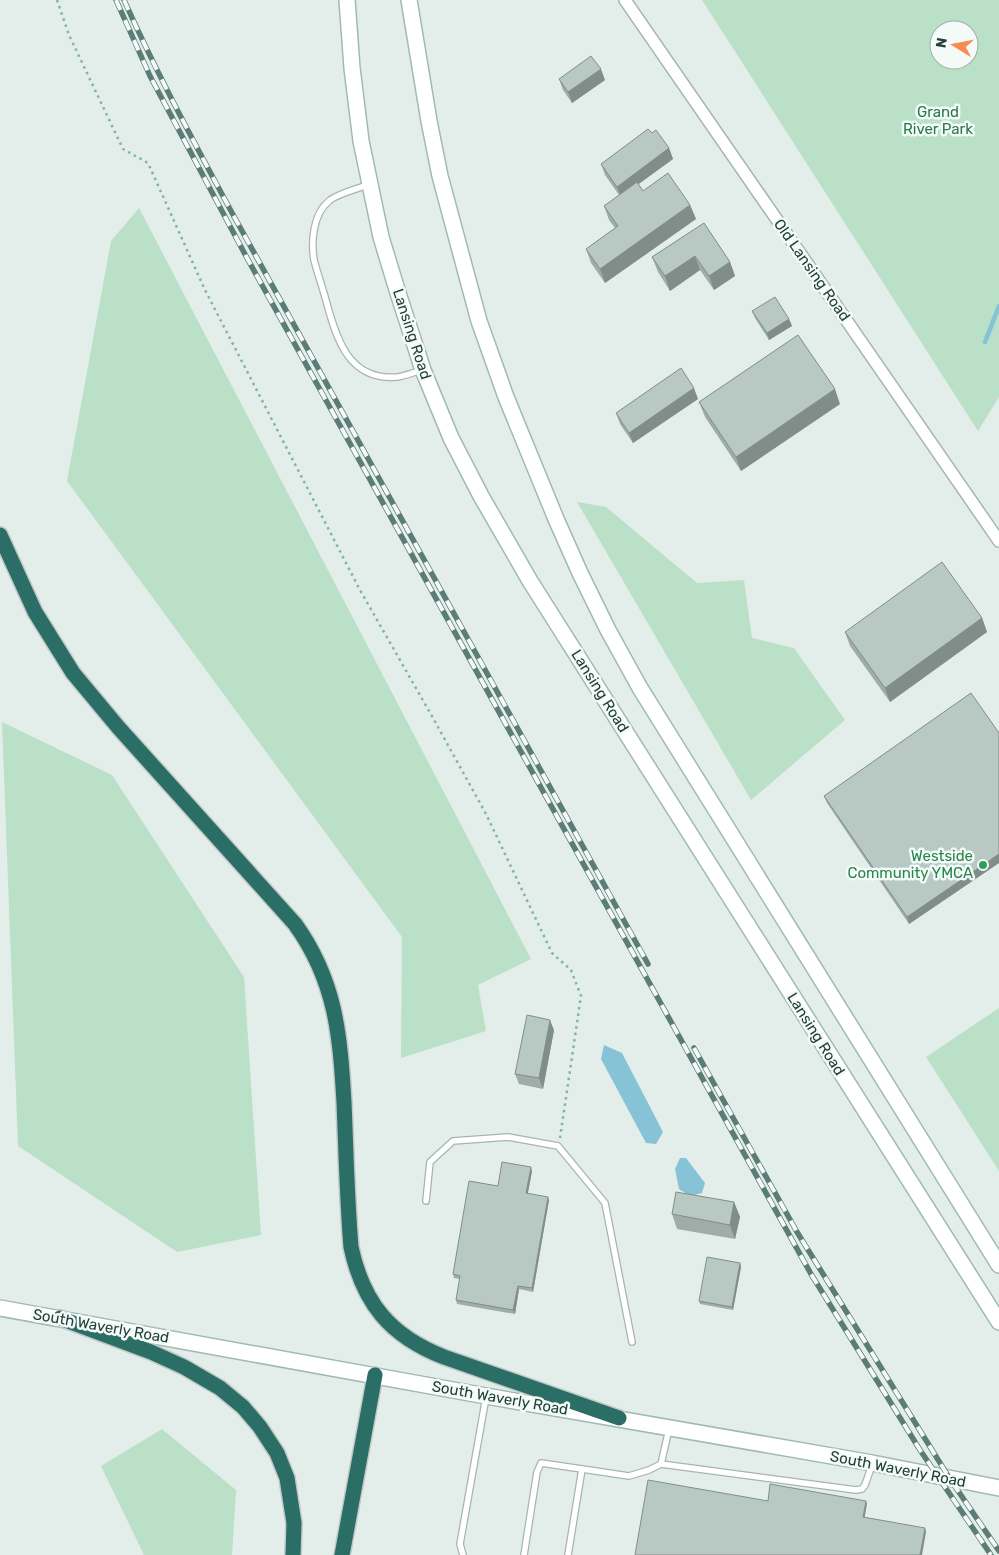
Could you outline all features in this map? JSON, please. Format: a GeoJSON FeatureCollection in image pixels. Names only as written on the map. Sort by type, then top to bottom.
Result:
{"type":"FeatureCollection","features":[{"type":"Feature","properties":{"kind":"highway"},"geometry":{"type":"LineString","coordinates":[[0,535],[35,612],[73,673],[118,727],[295,924],[311,948],[329,990],[338,1031],[352,1247],[360,1281],[376,1309],[397,1331],[422,1348],[619,1418]]}},
{"type":"Feature","properties":{"kind":"highway"},"geometry":{"type":"LineString","coordinates":[[60,1318],[151,1352],[184,1367],[220,1388],[243,1408],[260,1427],[277,1453],[287,1478],[294,1523],[293,1555]]}},
{"type":"Feature","properties":{"kind":"highway"},"geometry":{"type":"LineString","coordinates":[[342,1555],[375,1375]]}},
{"type":"Feature","properties":{"kind":"main road","name":"Lansing Road"},"geometry":{"type":"LineString","coordinates":[[347,0],[352,68],[361,141],[381,237],[423,370],[451,438],[481,496],[521,566],[999,1322]]}},
{"type":"Feature","properties":{"kind":"main road"},"geometry":{"type":"LineString","coordinates":[[409,0],[440,176],[479,321],[513,415],[580,573],[608,630],[640,688],[999,1265]]}},
{"type":"Feature","properties":{"kind":"main road","name":"South Waverly Road"},"geometry":{"type":"LineString","coordinates":[[0,1308],[486,1396],[872,1463],[999,1488]]}},
{"type":"Feature","properties":{"kind":"street","name":"Old Lansing Road"},"geometry":{"type":"LineString","coordinates":[[625,0],[999,540]]}},
{"type":"Feature","properties":{"kind":"lane"},"geometry":{"type":"LineString","coordinates":[[370,184],[330,199],[322,208],[312,235],[312,247],[317,269],[336,335],[347,355],[358,366],[374,375],[387,377],[399,377],[423,370]]}},
{"type":"Feature","properties":{"kind":"lane"},"geometry":{"type":"LineString","coordinates":[[426,1201],[430,1162],[453,1141],[508,1137],[558,1146],[605,1203],[632,1342]]}},
{"type":"Feature","properties":{"kind":"lane"},"geometry":{"type":"LineString","coordinates":[[463,1555],[460,1544],[486,1396]]}},
{"type":"Feature","properties":{"kind":"lane"},"geometry":{"type":"LineString","coordinates":[[661,1464],[670,1427]]}},
{"type":"Feature","properties":{"kind":"lane"},"geometry":{"type":"LineString","coordinates":[[524,1555],[537,1472],[541,1463],[629,1476],[661,1464],[856,1490],[862,1489],[865,1486],[872,1463]]}},
{"type":"Feature","properties":{"kind":"lane"},"geometry":{"type":"LineString","coordinates":[[568,1555],[582,1469]]}},
{"type":"Feature","properties":{"kind":"path"},"geometry":{"type":"LineString","coordinates":[[57,0],[69,35],[123,149],[148,163],[205,290],[360,590],[486,814],[552,953],[571,970],[581,996],[558,1146]]}},
{"type":"Feature","properties":{"kind":"green space","name":"Grand River Park"},"geometry":{"type":"Polygon","coordinates":[[[702,0],[999,0],[999,397],[978,431],[702,0]]]}},
{"type":"Feature","properties":{"kind":"green space"},"geometry":{"type":"Polygon","coordinates":[[[139,208],[531,959],[478,985],[486,1031],[401,1058],[402,937],[67,481],[111,241],[139,208]]]}},
{"type":"Feature","properties":{"kind":"green space"},"geometry":{"type":"Polygon","coordinates":[[[577,502],[606,507],[697,583],[744,580],[752,638],[794,648],[845,720],[751,800],[577,502]]]}},
{"type":"Feature","properties":{"kind":"green space"},"geometry":{"type":"Polygon","coordinates":[[[2,722],[112,775],[244,977],[261,1235],[177,1252],[18,1146],[2,722]]]}},
{"type":"Feature","properties":{"kind":"green space"},"geometry":{"type":"Polygon","coordinates":[[[999,1008],[999,1171],[926,1057],[999,1008]]]}},
{"type":"Feature","properties":{"kind":"green space"},"geometry":{"type":"Polygon","coordinates":[[[162,1429],[236,1490],[232,1555],[144,1555],[101,1466],[162,1429]]]}},
{"type":"Feature","properties":{"kind":"water"},"geometry":{"type":"Polygon","coordinates":[[[604,1045],[622,1053],[663,1132],[656,1144],[646,1143],[601,1059],[604,1045]]]}},
{"type":"Feature","properties":{"kind":"water"},"geometry":{"type":"Polygon","coordinates":[[[680,1158],[686,1158],[705,1183],[702,1193],[690,1196],[679,1189],[675,1169],[680,1158]]]}},
{"type":"Feature","properties":{"kind":"building"},"geometry":{"type":"Polygon","coordinates":[[[591,56],[601,69],[568,92],[559,79],[591,56]]]}},
{"type":"Feature","properties":{"kind":"building"},"geometry":{"type":"Polygon","coordinates":[[[648,129],[652,133],[656,130],[669,148],[617,187],[601,164],[648,129]]]}},
{"type":"Feature","properties":{"kind":"building"},"geometry":{"type":"Polygon","coordinates":[[[668,173],[690,205],[600,269],[586,249],[618,226],[604,206],[637,182],[643,191],[668,173]]]}},
{"type":"Feature","properties":{"kind":"building"},"geometry":{"type":"Polygon","coordinates":[[[704,223],[730,262],[709,276],[695,256],[665,276],[652,257],[704,223]]]}},
{"type":"Feature","properties":{"kind":"building"},"geometry":{"type":"Polygon","coordinates":[[[775,297],[789,319],[767,333],[752,311],[775,297]]]}},
{"type":"Feature","properties":{"kind":"building"},"geometry":{"type":"Polygon","coordinates":[[[798,335],[835,389],[736,457],[699,402],[798,335]]]}},
{"type":"Feature","properties":{"kind":"building"},"geometry":{"type":"Polygon","coordinates":[[[681,368],[694,388],[629,433],[616,413],[681,368]]]}},
{"type":"Feature","properties":{"kind":"building"},"geometry":{"type":"Polygon","coordinates":[[[942,562],[982,618],[885,688],[845,632],[942,562]]]}},
{"type":"Feature","properties":{"kind":"building"},"geometry":{"type":"Polygon","coordinates":[[[971,693],[999,733],[999,854],[907,917],[824,796],[971,693]]]}},
{"type":"Feature","properties":{"kind":"building"},"geometry":{"type":"Polygon","coordinates":[[[527,1015],[550,1020],[539,1078],[515,1074],[527,1015]]]}},
{"type":"Feature","properties":{"kind":"building"},"geometry":{"type":"Polygon","coordinates":[[[502,1162],[531,1167],[526,1193],[548,1197],[532,1288],[518,1286],[513,1310],[456,1300],[460,1276],[453,1274],[469,1181],[498,1186],[502,1162]]]}},
{"type":"Feature","properties":{"kind":"building"},"geometry":{"type":"Polygon","coordinates":[[[676,1192],[734,1202],[730,1225],[672,1214],[676,1192]]]}},
{"type":"Feature","properties":{"kind":"building"},"geometry":{"type":"Polygon","coordinates":[[[707,1257],[740,1263],[732,1307],[699,1301],[707,1257]]]}},
{"type":"Feature","properties":{"kind":"building"},"geometry":{"type":"Polygon","coordinates":[[[648,1480],[768,1501],[770,1484],[866,1501],[863,1517],[925,1528],[920,1555],[635,1555],[648,1480]]]}},
{"type":"Feature","properties":{"kind":"waterway"},"geometry":{"type":"LineString","coordinates":[[985,342],[999,306]]}},
{"type":"Feature","properties":{"kind":"railway"},"geometry":{"type":"LineString","coordinates":[[116,0],[150,76],[247,258],[811,1274],[920,1450],[991,1555]]}},
{"type":"Feature","properties":{"kind":"railway"},"geometry":{"type":"LineString","coordinates":[[124,0],[162,80],[231,211],[648,964]]}},
{"type":"Feature","properties":{"kind":"railway"},"geometry":{"type":"LineString","coordinates":[[694,1048],[797,1232],[950,1479],[999,1551]]}},
{"type":"Feature","properties":{"kind":"place","name":"Westside Community YMCA"},"geometry":{"type":"Point","coordinates":[983,865]}}]}
